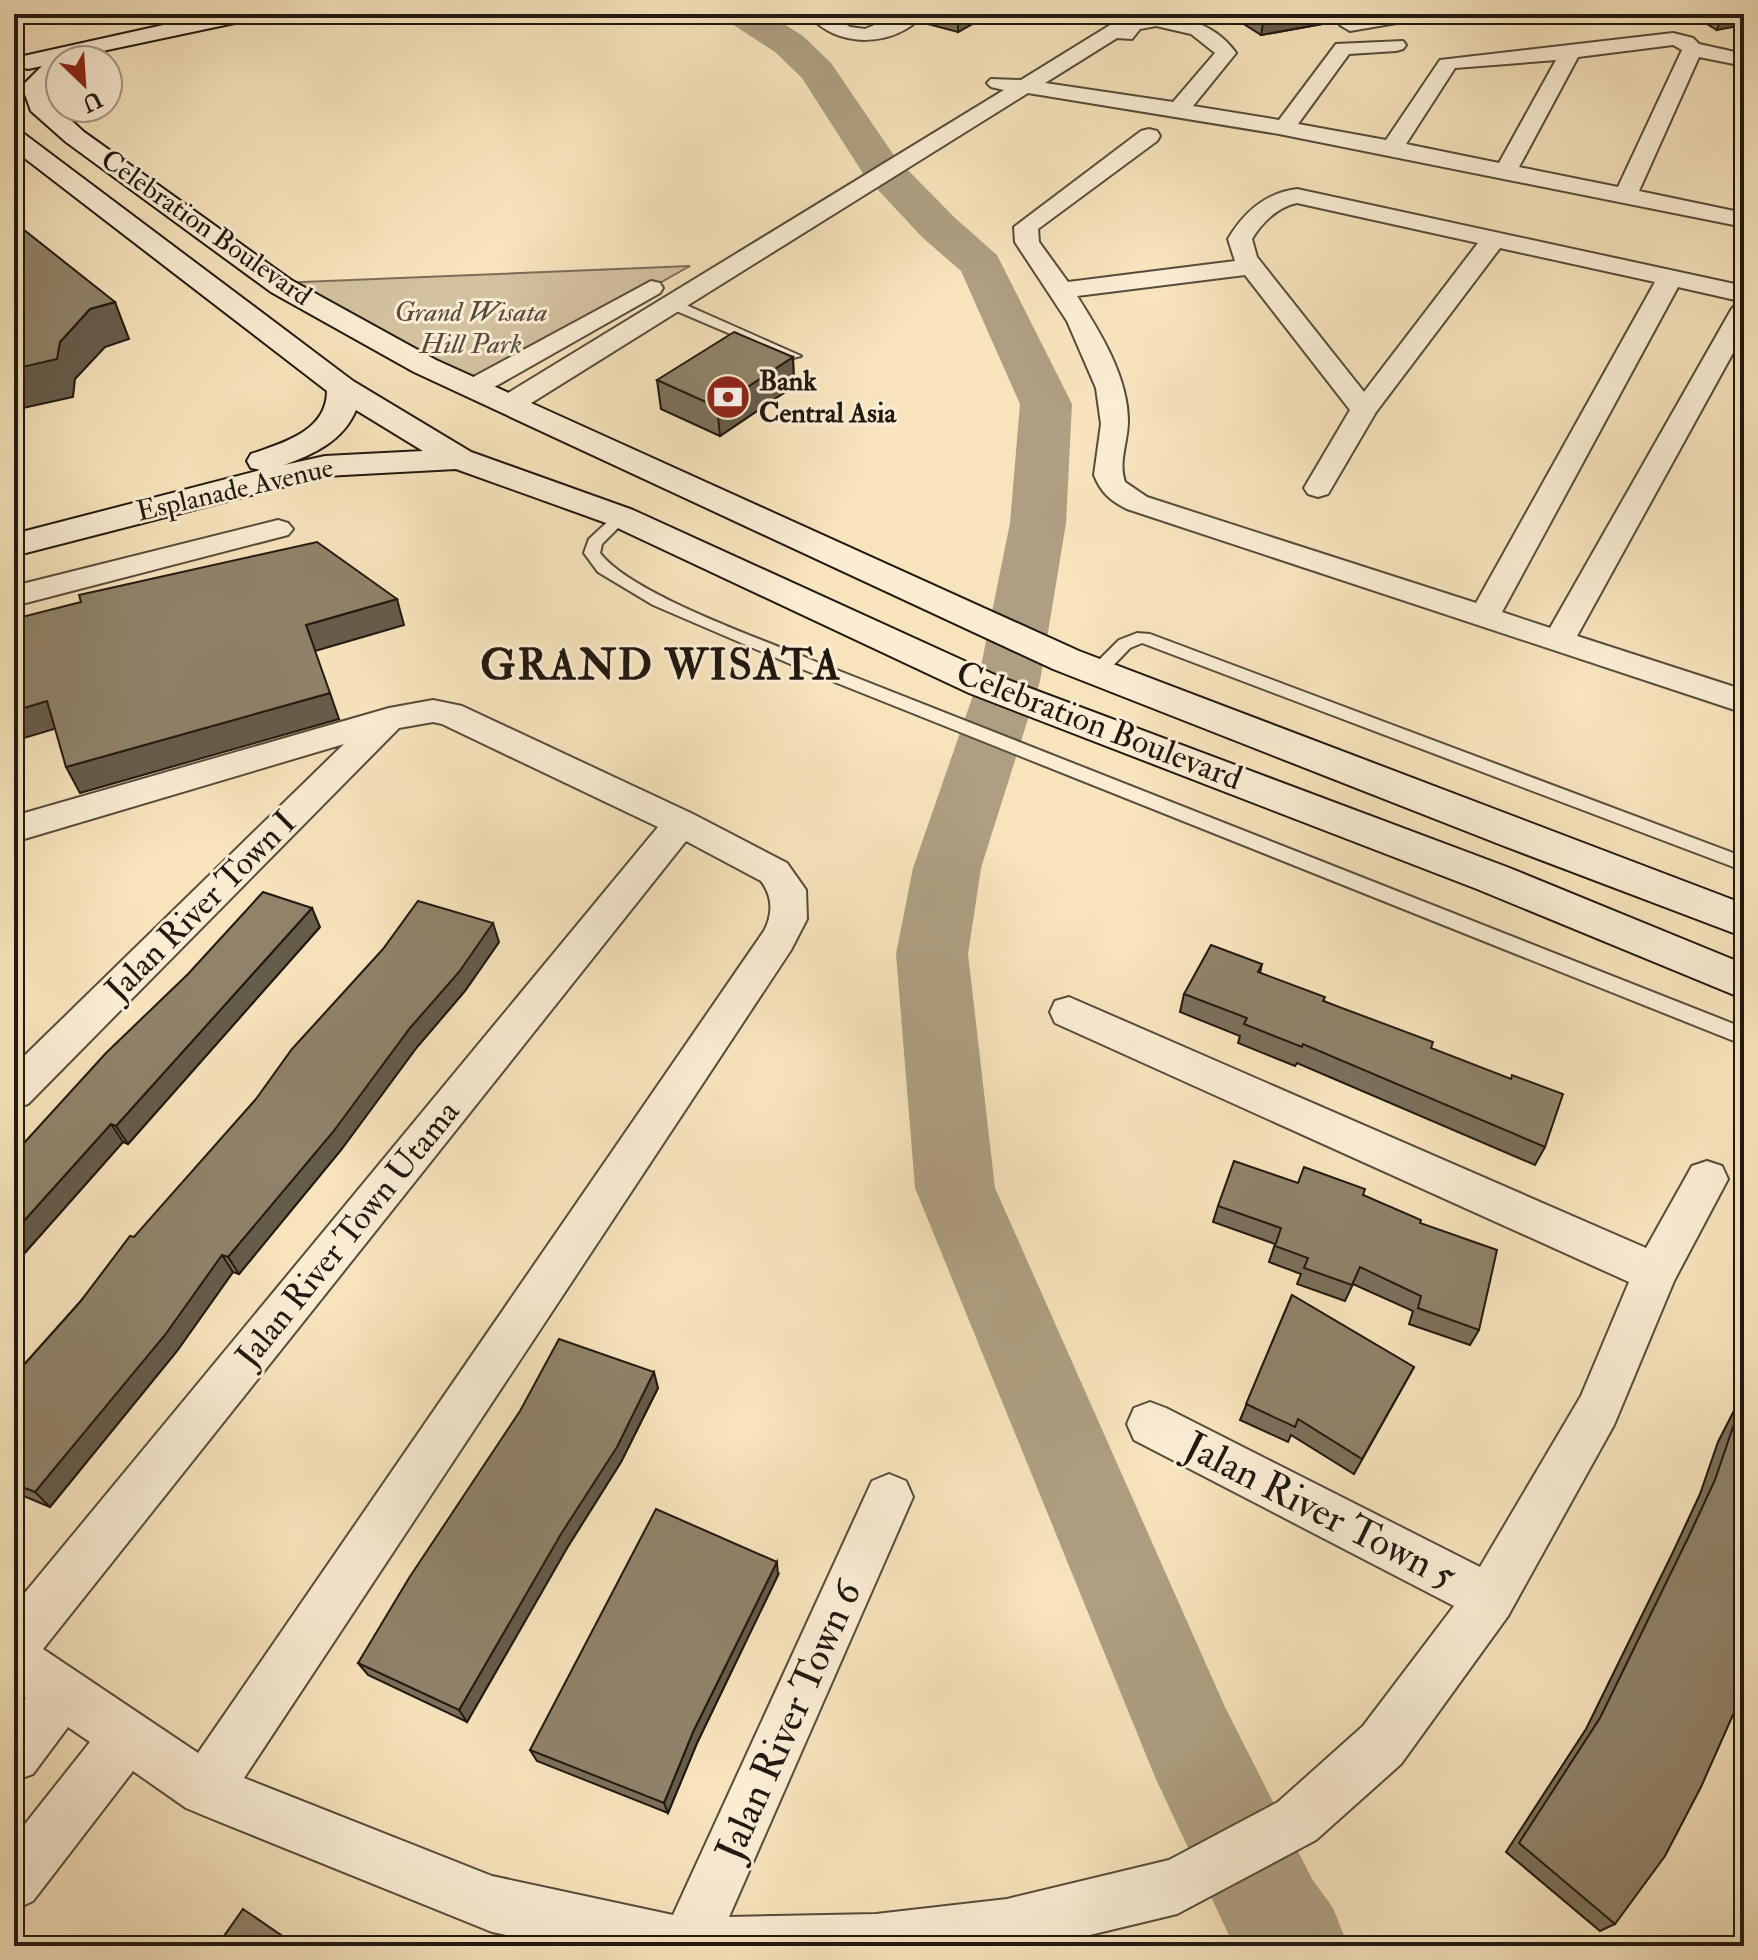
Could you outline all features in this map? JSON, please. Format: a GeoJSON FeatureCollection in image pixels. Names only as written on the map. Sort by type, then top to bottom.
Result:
{"type":"FeatureCollection","features":[{"type":"Feature","properties":{"kind":"street"},"geometry":{"type":"LineString","coordinates":[[14,58],[185,14]]}},
{"type":"Feature","properties":{"kind":"street"},"geometry":{"type":"LineString","coordinates":[[14,65],[244,14]]}},
{"type":"Feature","properties":{"kind":"street"},"geometry":{"type":"LineString","coordinates":[[818,14],[833,28],[852,37],[872,35],[905,19]]}},
{"type":"Feature","properties":{"kind":"street"},"geometry":{"type":"LineString","coordinates":[[862,14],[905,19]]}},
{"type":"Feature","properties":{"kind":"street"},"geometry":{"type":"LineString","coordinates":[[510,404],[672,304],[860,178],[879,155],[1110,14]]}},
{"type":"Feature","properties":{"kind":"street"},"geometry":{"type":"LineString","coordinates":[[473,388],[860,178],[902,164],[1142,14]]}},
{"type":"Feature","properties":{"kind":"street"},"geometry":{"type":"LineString","coordinates":[[1343,26],[1414,14]]}},
{"type":"Feature","properties":{"kind":"street"},"geometry":{"type":"LineString","coordinates":[[1108,58],[1133,25],[1151,19],[1187,24],[1223,46],[1226,53],[1179,109]]}},
{"type":"Feature","properties":{"kind":"street"},"geometry":{"type":"LineString","coordinates":[[124,46],[146,38]]}},
{"type":"Feature","properties":{"kind":"street"},"geometry":{"type":"LineString","coordinates":[[1393,147],[1447,64],[1527,59],[1572,50],[1673,39],[1686,42],[1692,49],[1744,60]]}},
{"type":"Feature","properties":{"kind":"street"},"geometry":{"type":"LineString","coordinates":[[1285,127],[1343,48],[1396,45]]}},
{"type":"Feature","properties":{"kind":"street"},"geometry":{"type":"LineString","coordinates":[[1626,195],[1692,49]]}},
{"type":"Feature","properties":{"kind":"street"},"geometry":{"type":"LineString","coordinates":[[1506,170],[1572,50]]}},
{"type":"Feature","properties":{"kind":"street","name":"Celebration Boulevard"},"geometry":{"type":"LineString","coordinates":[[44,76],[34,86],[44,110]]}},
{"type":"Feature","properties":{"kind":"street"},"geometry":{"type":"LineString","coordinates":[[998,83],[1087,86],[1179,109],[1393,147],[1744,220]]}},
{"type":"Feature","properties":{"kind":"street"},"geometry":{"type":"LineString","coordinates":[[14,95],[55,135],[75,137]]}},
{"type":"Feature","properties":{"kind":"street"},"geometry":{"type":"LineString","coordinates":[[14,122],[68,168],[87,196]]}},
{"type":"Feature","properties":{"kind":"street","name":"Celebration Boulevard"},"geometry":{"type":"LineString","coordinates":[[60,124],[281,286],[425,366],[1082,666],[1744,921]]}},
{"type":"Feature","properties":{"kind":"street"},"geometry":{"type":"LineString","coordinates":[[1149,136],[1026,227],[1027,242],[1063,290],[1104,375],[1114,409],[1114,435],[1106,474],[1114,491],[1137,503],[1744,702]]}},
{"type":"Feature","properties":{"kind":"street","name":"Celebration Boulevard"},"geometry":{"type":"LineString","coordinates":[[14,138],[342,388],[459,459],[621,517],[982,684],[1492,878],[1744,982]]}},
{"type":"Feature","properties":{"kind":"street"},"geometry":{"type":"LineString","coordinates":[[1364,410],[1249,267],[1240,239],[1248,225],[1282,198],[1290,196],[1744,294]]}},
{"type":"Feature","properties":{"kind":"street"},"geometry":{"type":"LineString","coordinates":[[1318,488],[1364,410],[1493,240]]}},
{"type":"Feature","properties":{"kind":"street"},"geometry":{"type":"LineString","coordinates":[[1063,290],[1249,267]]}},
{"type":"Feature","properties":{"kind":"street"},"geometry":{"type":"LineString","coordinates":[[1483,618],[1670,278]]}},
{"type":"Feature","properties":{"kind":"street"},"geometry":{"type":"LineString","coordinates":[[1558,642],[1744,310]]}},
{"type":"Feature","properties":{"kind":"street","name":"Esplanade Avenue"},"geometry":{"type":"LineString","coordinates":[[14,526],[287,453],[308,443],[329,427],[341,409],[342,388]]}},
{"type":"Feature","properties":{"kind":"street","name":"Esplanade Avenue"},"geometry":{"type":"LineString","coordinates":[[14,545],[325,466],[459,459]]}},
{"type":"Feature","properties":{"kind":"street"},"geometry":{"type":"LineString","coordinates":[[14,596],[278,529]]}},
{"type":"Feature","properties":{"kind":"street"},"geometry":{"type":"LineString","coordinates":[[14,829],[389,719],[433,711],[450,714],[681,823],[774,872],[788,890],[789,919],[205,1789]]}},
{"type":"Feature","properties":{"kind":"street","name":"Jalan River Town I"},"geometry":{"type":"LineString","coordinates":[[14,1092],[389,719]]}},
{"type":"Feature","properties":{"kind":"street","name":"Jalan River Town Utama"},"geometry":{"type":"LineString","coordinates":[[14,1645],[681,823]]}},
{"type":"Feature","properties":{"kind":"street"},"geometry":{"type":"LineString","coordinates":[[1069,1012],[1655,1273]]}},
{"type":"Feature","properties":{"kind":"street"},"geometry":{"type":"LineString","coordinates":[[14,1660],[61,1695],[128,1735],[205,1789],[492,1904],[688,1946],[876,1942],[992,1928],[1177,1886],[1297,1821],[1382,1745],[1490,1598],[1598,1410],[1655,1273],[1707,1179]]}},
{"type":"Feature","properties":{"kind":"street","name":"Jalan River Town 5"},"geometry":{"type":"LineString","coordinates":[[1150,1424],[1490,1598]]}},
{"type":"Feature","properties":{"kind":"street","name":"Jalan River Town 6"},"geometry":{"type":"LineString","coordinates":[[688,1946],[889,1497]]}},
{"type":"Feature","properties":{"kind":"street"},"geometry":{"type":"LineString","coordinates":[[14,1755],[61,1695]]}},
{"type":"Feature","properties":{"kind":"street"},"geometry":{"type":"LineString","coordinates":[[14,1882],[128,1735]]}},
{"type":"Feature","properties":{"kind":"lane"},"geometry":{"type":"LineString","coordinates":[[672,304],[794,356]]}},
{"type":"Feature","properties":{"kind":"lane"},"geometry":{"type":"LineString","coordinates":[[621,517],[595,542],[592,553],[604,569],[659,601],[969,731],[1744,1037]]}},
{"type":"Feature","properties":{"kind":"lane"},"geometry":{"type":"LineString","coordinates":[[1082,666],[1136,637],[1144,638],[1744,864]]}},
{"type":"Feature","properties":{"kind":"green space","name":"Grand Wisata Hill Park"},"geometry":{"type":"Polygon","coordinates":[[[690,266],[473,388],[276,283],[690,266]]]}},
{"type":"Feature","properties":{"kind":"building"},"geometry":{"type":"Polygon","coordinates":[[[1258,14],[1286,14],[1264,18],[1258,14]]]}},
{"type":"Feature","properties":{"kind":"building"},"geometry":{"type":"Polygon","coordinates":[[[1713,14],[1744,14],[1744,15],[1721,19],[1713,14]]]}},
{"type":"Feature","properties":{"kind":"building"},"geometry":{"type":"Polygon","coordinates":[[[14,222],[115,302],[90,309],[60,342],[57,359],[14,369],[14,222]]]}},
{"type":"Feature","properties":{"kind":"building"},"geometry":{"type":"Polygon","coordinates":[[[734,332],[793,357],[717,407],[657,380],[734,332]]]}},
{"type":"Feature","properties":{"kind":"building"},"geometry":{"type":"Polygon","coordinates":[[[317,542],[397,599],[306,625],[330,693],[66,767],[47,701],[14,711],[14,619],[81,602],[79,595],[317,542]]]}},
{"type":"Feature","properties":{"kind":"building"},"geometry":{"type":"Polygon","coordinates":[[[263,892],[312,908],[116,1126],[111,1124],[14,1232],[14,1154],[106,1053],[188,974],[263,892]]]}},
{"type":"Feature","properties":{"kind":"building"},"geometry":{"type":"Polygon","coordinates":[[[418,901],[493,923],[459,972],[410,1028],[333,1132],[228,1257],[222,1255],[165,1335],[35,1492],[14,1484],[14,1376],[80,1302],[130,1236],[134,1237],[256,1099],[292,1049],[383,949],[418,901]]]}},
{"type":"Feature","properties":{"kind":"building"},"geometry":{"type":"Polygon","coordinates":[[[1211,945],[1262,964],[1258,972],[1325,997],[1323,1001],[1433,1042],[1431,1048],[1511,1079],[1512,1075],[1563,1094],[1545,1147],[1303,1044],[1302,1047],[1244,1024],[1247,1018],[1184,994],[1211,945]]]}},
{"type":"Feature","properties":{"kind":"building"},"geometry":{"type":"Polygon","coordinates":[[[1234,1161],[1298,1183],[1304,1167],[1365,1189],[1363,1195],[1421,1220],[1420,1223],[1497,1250],[1479,1330],[1418,1308],[1421,1296],[1360,1267],[1352,1285],[1304,1268],[1308,1258],[1275,1246],[1281,1228],[1218,1206],[1234,1161]]]}},
{"type":"Feature","properties":{"kind":"building"},"geometry":{"type":"Polygon","coordinates":[[[1292,1295],[1414,1367],[1362,1459],[1298,1419],[1295,1427],[1246,1404],[1292,1295]]]}},
{"type":"Feature","properties":{"kind":"building"},"geometry":{"type":"Polygon","coordinates":[[[559,1339],[654,1372],[617,1447],[561,1534],[459,1710],[358,1663],[409,1578],[520,1411],[559,1339]]]}},
{"type":"Feature","properties":{"kind":"building"},"geometry":{"type":"Polygon","coordinates":[[[1744,1405],[1744,1690],[1701,1787],[1665,1856],[1615,1924],[1519,1843],[1600,1718],[1715,1480],[1744,1405]]]}},
{"type":"Feature","properties":{"kind":"building"},"geometry":{"type":"Polygon","coordinates":[[[656,1509],[777,1562],[693,1732],[664,1803],[530,1750],[656,1509]]]}},
{"type":"Feature","properties":{"kind":"building"},"geometry":{"type":"Polygon","coordinates":[[[243,1909],[297,1946],[217,1946],[243,1909]]]}},
{"type":"Feature","properties":{"kind":"waterway"},"geometry":{"type":"LineString","coordinates":[[742,14],[789,44],[817,71],[879,166],[939,228],[981,265],[1046,404],[1038,523],[1009,681],[947,868],[932,954],[955,1188],[1190,1742],[1275,1916],[1295,1946]]}},
{"type":"Feature","properties":{"kind":"place","name":"Bank Central Asia"},"geometry":{"type":"Point","coordinates":[728,397]}},
{"type":"Feature","properties":{"kind":"district","name":"GRAND WISATA"},"geometry":{"type":"Point","coordinates":[661,666]}}]}
